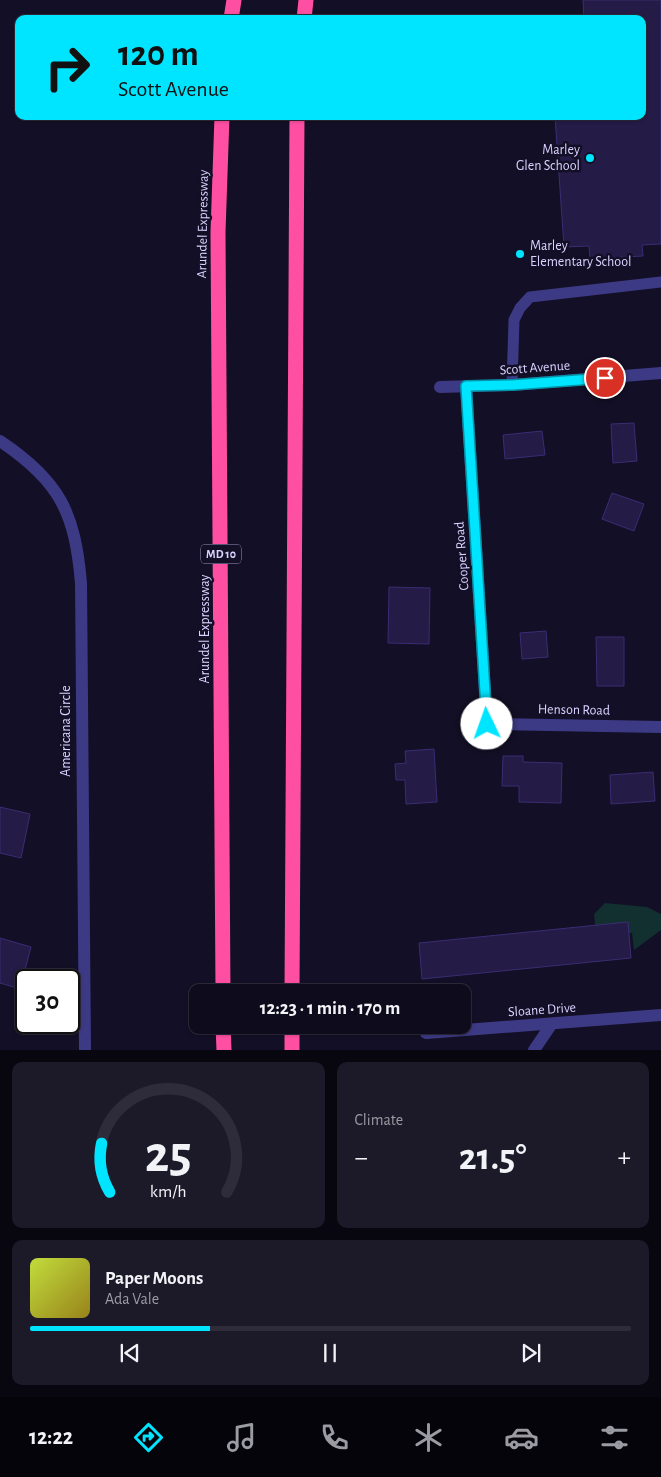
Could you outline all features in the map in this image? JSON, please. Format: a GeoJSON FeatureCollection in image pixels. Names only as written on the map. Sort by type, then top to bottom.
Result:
{"type":"FeatureCollection","features":[{"type":"Feature","properties":{"kind":"highway"},"geometry":{"type":"LineString","coordinates":[[232,15],[234,0]]}},
{"type":"Feature","properties":{"kind":"highway"},"geometry":{"type":"LineString","coordinates":[[304,15],[306,0]]}},
{"type":"Feature","properties":{"kind":"highway","name":"Arundel Expressway"},"geometry":{"type":"LineString","coordinates":[[222,120],[218,232],[223,984]]}},
{"type":"Feature","properties":{"kind":"highway"},"geometry":{"type":"LineString","coordinates":[[292,984],[297,120]]}},
{"type":"Feature","properties":{"kind":"highway"},"geometry":{"type":"LineString","coordinates":[[223,1034],[224,1050]]}},
{"type":"Feature","properties":{"kind":"highway"},"geometry":{"type":"LineString","coordinates":[[292,1034],[292,1050]]}},
{"type":"Feature","properties":{"kind":"street","name":"Scott Avenue"},"geometry":{"type":"LineString","coordinates":[[440,387],[512,385],[661,373]]}},
{"type":"Feature","properties":{"kind":"street","name":"Cooper Road"},"geometry":{"type":"LineString","coordinates":[[466,386],[487,724]]}},
{"type":"Feature","properties":{"kind":"street","name":"Americana Circle"},"geometry":{"type":"LineString","coordinates":[[0,442],[27,461],[57,493],[66,508],[71,523],[78,556],[80,583],[85,1050]]}},
{"type":"Feature","properties":{"kind":"street","name":"Henson Road"},"geometry":{"type":"LineString","coordinates":[[487,724],[661,726]]}},
{"type":"Feature","properties":{"kind":"street","name":"Sloane Drive"},"geometry":{"type":"LineString","coordinates":[[471,1030],[661,1015]]}},
{"type":"Feature","properties":{"kind":"street"},"geometry":{"type":"LineString","coordinates":[[534,1050],[551,1025]]}},
{"type":"Feature","properties":{"kind":"lane"},"geometry":{"type":"LineString","coordinates":[[512,385],[514,320],[520,308],[530,297],[661,282]]}},
{"type":"Feature","properties":{"kind":"green space"},"geometry":{"type":"Polygon","coordinates":[[[605,903],[647,907],[661,914],[661,930],[634,950],[632,933],[596,934],[594,914],[605,903]]]}},
{"type":"Feature","properties":{"kind":"building"},"geometry":{"type":"Polygon","coordinates":[[[583,0],[661,0],[661,244],[642,245],[643,256],[590,259],[589,246],[564,247],[555,120],[646,120],[646,15],[584,15],[583,0]]]}},
{"type":"Feature","properties":{"kind":"building"},"geometry":{"type":"Polygon","coordinates":[[[634,423],[637,461],[613,463],[611,424],[634,423]]]}},
{"type":"Feature","properties":{"kind":"building"},"geometry":{"type":"Polygon","coordinates":[[[542,431],[545,455],[505,459],[503,435],[542,431]]]}},
{"type":"Feature","properties":{"kind":"building"},"geometry":{"type":"Polygon","coordinates":[[[612,493],[644,504],[634,531],[602,519],[612,493]]]}},
{"type":"Feature","properties":{"kind":"building"},"geometry":{"type":"Polygon","coordinates":[[[389,587],[430,588],[429,644],[388,643],[389,587]]]}},
{"type":"Feature","properties":{"kind":"building"},"geometry":{"type":"Polygon","coordinates":[[[546,631],[548,657],[522,659],[520,633],[546,631]]]}},
{"type":"Feature","properties":{"kind":"building"},"geometry":{"type":"Polygon","coordinates":[[[596,637],[624,637],[624,686],[597,686],[596,637]]]}},
{"type":"Feature","properties":{"kind":"building"},"geometry":{"type":"Polygon","coordinates":[[[434,749],[437,802],[406,804],[405,780],[396,780],[395,764],[406,763],[405,751],[434,749]]]}},
{"type":"Feature","properties":{"kind":"building"},"geometry":{"type":"Polygon","coordinates":[[[503,756],[523,756],[523,762],[562,763],[561,803],[519,802],[519,786],[502,786],[503,756]]]}},
{"type":"Feature","properties":{"kind":"building"},"geometry":{"type":"Polygon","coordinates":[[[653,772],[655,801],[611,804],[610,775],[653,772]]]}},
{"type":"Feature","properties":{"kind":"building"},"geometry":{"type":"Polygon","coordinates":[[[0,807],[30,814],[21,858],[0,853],[0,807]]]}},
{"type":"Feature","properties":{"kind":"building"},"geometry":{"type":"Polygon","coordinates":[[[628,922],[631,958],[422,979],[419,943],[628,922]]]}},
{"type":"Feature","properties":{"kind":"building"},"geometry":{"type":"Polygon","coordinates":[[[0,938],[31,947],[25,969],[15,969],[15,988],[0,983],[0,938]]]}},
{"type":"Feature","properties":{"kind":"place","name":"Marley Glen School"},"geometry":{"type":"Point","coordinates":[590,158]}},
{"type":"Feature","properties":{"kind":"place","name":"Marley Elementary School"},"geometry":{"type":"Point","coordinates":[520,254]}},
{"type":"Feature","properties":{"kind":"route"},"geometry":{"type":"LineString","coordinates":[[487,724],[466,386],[512,385],[605,378]]}}]}
